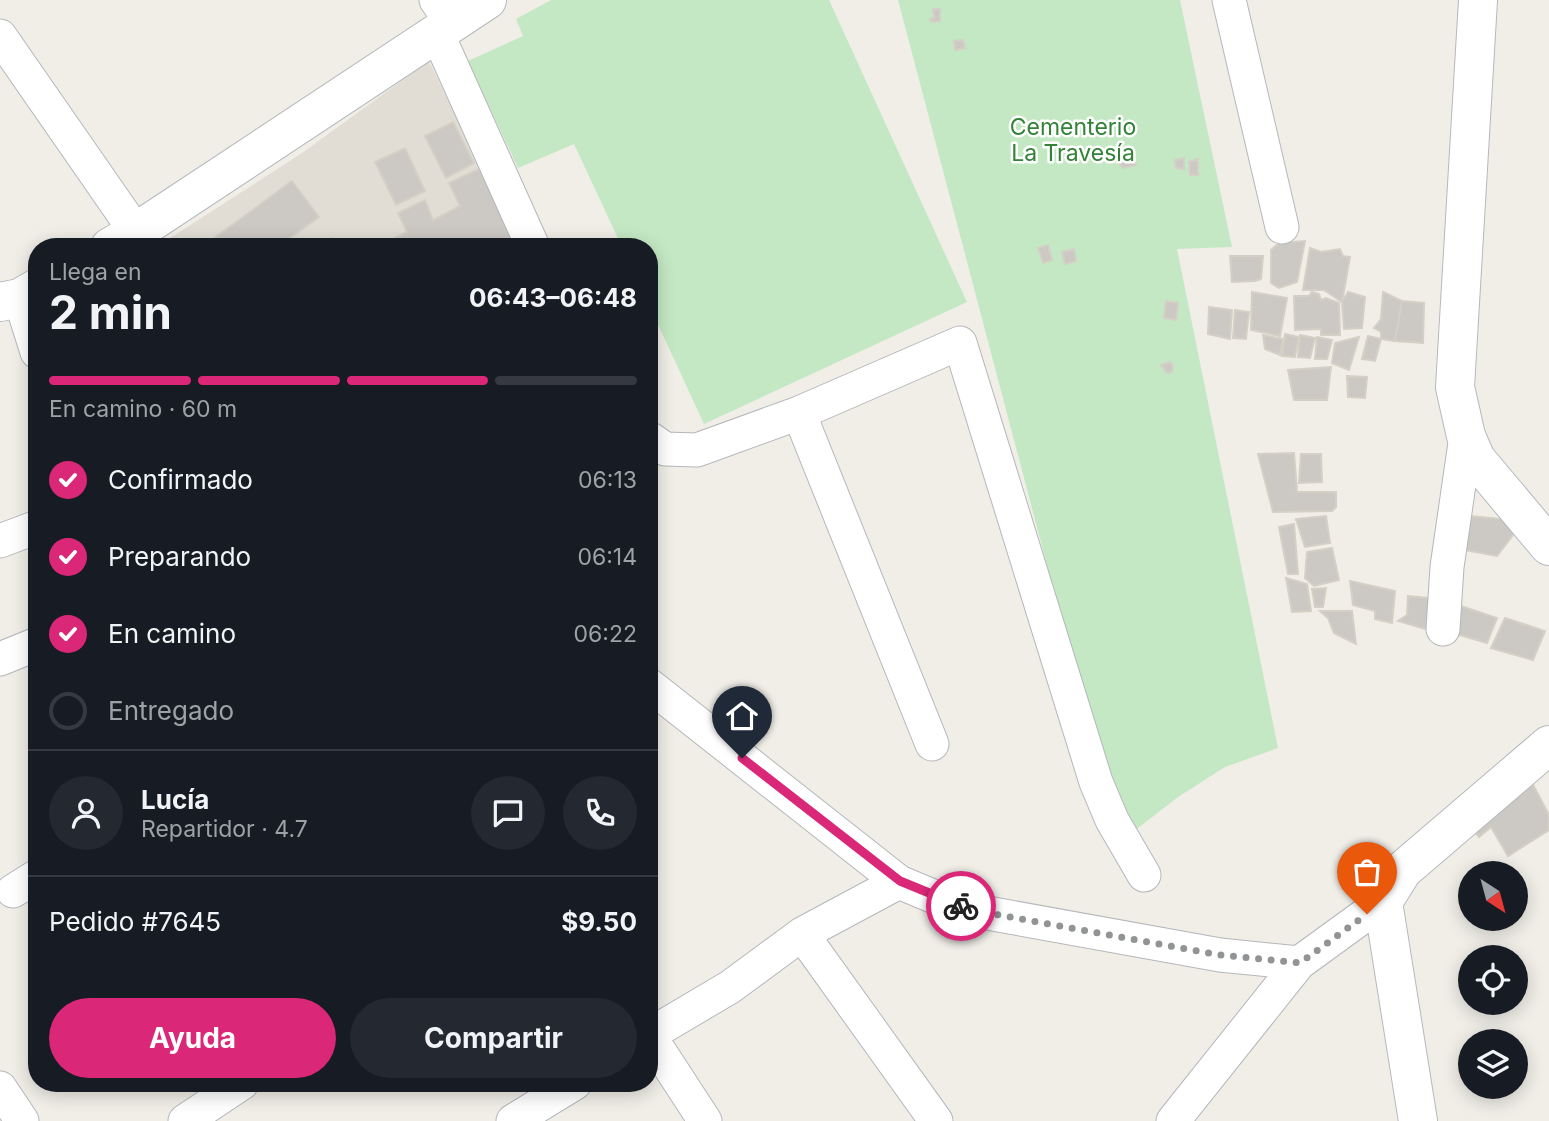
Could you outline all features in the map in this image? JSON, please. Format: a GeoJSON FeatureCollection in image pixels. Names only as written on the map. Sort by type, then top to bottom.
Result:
{"type":"FeatureCollection","features":[{"type":"Feature","properties":{"kind":"street"},"geometry":{"type":"LineString","coordinates":[[124,238],[442,19],[487,0]]}},
{"type":"Feature","properties":{"kind":"street"},"geometry":{"type":"LineString","coordinates":[[1229,0],[1282,227]]}},
{"type":"Feature","properties":{"kind":"street"},"geometry":{"type":"LineString","coordinates":[[1478,0],[1455,387],[1466,436],[1476,459],[1549,546]]}},
{"type":"Feature","properties":{"kind":"street"},"geometry":{"type":"LineString","coordinates":[[442,19],[529,238]]}},
{"type":"Feature","properties":{"kind":"street"},"geometry":{"type":"LineString","coordinates":[[0,36],[122,238]]}},
{"type":"Feature","properties":{"kind":"street"},"geometry":{"type":"LineString","coordinates":[[19,296],[28,324]]}},
{"type":"Feature","properties":{"kind":"street"},"geometry":{"type":"LineString","coordinates":[[658,444],[665,449],[697,450],[799,413],[960,343],[1096,782],[1112,820],[1144,876]]}},
{"type":"Feature","properties":{"kind":"street"},"geometry":{"type":"LineString","coordinates":[[799,413],[932,744]]}},
{"type":"Feature","properties":{"kind":"street"},"geometry":{"type":"LineString","coordinates":[[1443,629],[1447,567],[1466,436]]}},
{"type":"Feature","properties":{"kind":"street"},"geometry":{"type":"LineString","coordinates":[[0,541],[28,530]]}},
{"type":"Feature","properties":{"kind":"street"},"geometry":{"type":"LineString","coordinates":[[0,659],[28,648]]}},
{"type":"Feature","properties":{"kind":"street"},"geometry":{"type":"LineString","coordinates":[[658,692],[900,881],[949,903],[993,914],[1220,955],[1300,963]]}},
{"type":"Feature","properties":{"kind":"street"},"geometry":{"type":"LineString","coordinates":[[1173,1121],[1300,963],[1383,902],[1403,870],[1549,745]]}},
{"type":"Feature","properties":{"kind":"street"},"geometry":{"type":"LineString","coordinates":[[658,1030],[730,987],[802,934],[900,881]]}},
{"type":"Feature","properties":{"kind":"street"},"geometry":{"type":"LineString","coordinates":[[1383,902],[1418,1121]]}},
{"type":"Feature","properties":{"kind":"street"},"geometry":{"type":"LineString","coordinates":[[802,934],[936,1121]]}},
{"type":"Feature","properties":{"kind":"street"},"geometry":{"type":"LineString","coordinates":[[658,1049],[705,1121]]}},
{"type":"Feature","properties":{"kind":"street"},"geometry":{"type":"LineString","coordinates":[[0,1088],[22,1121]]}},
{"type":"Feature","properties":{"kind":"street"},"geometry":{"type":"LineString","coordinates":[[185,1121],[224,1092]]}},
{"type":"Feature","properties":{"kind":"street"},"geometry":{"type":"LineString","coordinates":[[513,1121],[560,1092]]}},
{"type":"Feature","properties":{"kind":"shaded area"},"geometry":{"type":"Polygon","coordinates":[[[429,61],[515,238],[170,238],[302,153],[429,61]]]}},
{"type":"Feature","properties":{"kind":"green space"},"geometry":{"type":"Polygon","coordinates":[[[551,0],[829,0],[967,302],[704,424],[658,324],[658,238],[618,238],[574,144],[518,168],[468,61],[523,36],[516,19],[551,0]]]}},
{"type":"Feature","properties":{"kind":"green space","name":"Cementerio La Travesía"},"geometry":{"type":"Polygon","coordinates":[[[898,0],[1180,0],[1232,247],[1177,249],[1278,748],[1225,767],[1178,797],[1120,842],[898,0]]]}},
{"type":"Feature","properties":{"kind":"building"},"geometry":{"type":"Polygon","coordinates":[[[933,9],[940,9],[940,21],[931,22],[930,19],[934,18],[933,9]]]}},
{"type":"Feature","properties":{"kind":"building"},"geometry":{"type":"Polygon","coordinates":[[[963,40],[965,48],[955,50],[954,41],[963,40]]]}},
{"type":"Feature","properties":{"kind":"building"},"geometry":{"type":"Polygon","coordinates":[[[453,122],[474,163],[446,178],[425,136],[453,122]]]}},
{"type":"Feature","properties":{"kind":"building"},"geometry":{"type":"Polygon","coordinates":[[[405,148],[425,191],[396,205],[375,162],[405,148]]]}},
{"type":"Feature","properties":{"kind":"building"},"geometry":{"type":"Polygon","coordinates":[[[1132,151],[1136,165],[1123,168],[1119,163],[1122,161],[1121,155],[1132,151]]]}},
{"type":"Feature","properties":{"kind":"building"},"geometry":{"type":"Polygon","coordinates":[[[1184,158],[1184,169],[1176,168],[1175,160],[1184,158]]]}},
{"type":"Feature","properties":{"kind":"building"},"geometry":{"type":"Polygon","coordinates":[[[1198,159],[1198,175],[1190,175],[1189,162],[1198,159]]]}},
{"type":"Feature","properties":{"kind":"building"},"geometry":{"type":"Polygon","coordinates":[[[479,169],[516,238],[395,238],[407,232],[398,213],[425,200],[433,220],[460,206],[449,183],[479,169]]]}},
{"type":"Feature","properties":{"kind":"building"},"geometry":{"type":"Polygon","coordinates":[[[292,181],[319,217],[290,238],[214,238],[292,181]]]}},
{"type":"Feature","properties":{"kind":"building"},"geometry":{"type":"Polygon","coordinates":[[[1305,241],[1297,282],[1279,288],[1271,283],[1271,250],[1279,243],[1305,241]]]}},
{"type":"Feature","properties":{"kind":"building"},"geometry":{"type":"Polygon","coordinates":[[[1048,245],[1052,260],[1043,263],[1038,248],[1048,245]]]}},
{"type":"Feature","properties":{"kind":"building"},"geometry":{"type":"Polygon","coordinates":[[[1310,248],[1321,252],[1340,249],[1343,256],[1350,257],[1342,302],[1324,290],[1303,290],[1310,248]]]}},
{"type":"Feature","properties":{"kind":"building"},"geometry":{"type":"Polygon","coordinates":[[[1074,249],[1076,261],[1065,264],[1062,252],[1074,249]]]}},
{"type":"Feature","properties":{"kind":"building"},"geometry":{"type":"Polygon","coordinates":[[[1230,256],[1263,256],[1261,279],[1232,282],[1230,256]]]}},
{"type":"Feature","properties":{"kind":"building"},"geometry":{"type":"Polygon","coordinates":[[[1252,292],[1287,298],[1280,336],[1251,330],[1252,292]]]}},
{"type":"Feature","properties":{"kind":"building"},"geometry":{"type":"Polygon","coordinates":[[[1312,292],[1319,294],[1321,300],[1326,298],[1339,303],[1340,335],[1321,335],[1321,329],[1295,330],[1294,296],[1309,296],[1312,292]]]}},
{"type":"Feature","properties":{"kind":"building"},"geometry":{"type":"Polygon","coordinates":[[[1348,292],[1365,297],[1362,328],[1344,329],[1342,302],[1348,292]]]}},
{"type":"Feature","properties":{"kind":"building"},"geometry":{"type":"Polygon","coordinates":[[[1383,292],[1402,301],[1395,341],[1381,339],[1381,332],[1374,328],[1381,319],[1383,292]]]}},
{"type":"Feature","properties":{"kind":"building"},"geometry":{"type":"Polygon","coordinates":[[[1166,301],[1178,303],[1176,320],[1164,318],[1166,301]]]}},
{"type":"Feature","properties":{"kind":"building"},"geometry":{"type":"Polygon","coordinates":[[[1402,301],[1424,303],[1423,343],[1395,341],[1402,301]]]}},
{"type":"Feature","properties":{"kind":"building"},"geometry":{"type":"Polygon","coordinates":[[[1209,307],[1232,310],[1230,339],[1208,334],[1209,307]]]}},
{"type":"Feature","properties":{"kind":"building"},"geometry":{"type":"Polygon","coordinates":[[[1235,310],[1249,312],[1246,339],[1233,338],[1235,310]]]}},
{"type":"Feature","properties":{"kind":"building"},"geometry":{"type":"Polygon","coordinates":[[[1285,334],[1299,337],[1295,357],[1282,356],[1285,334]]]}},
{"type":"Feature","properties":{"kind":"building"},"geometry":{"type":"Polygon","coordinates":[[[1263,335],[1283,339],[1280,355],[1265,349],[1263,335]]]}},
{"type":"Feature","properties":{"kind":"building"},"geometry":{"type":"Polygon","coordinates":[[[1300,335],[1315,338],[1310,358],[1298,357],[1300,335]]]}},
{"type":"Feature","properties":{"kind":"building"},"geometry":{"type":"Polygon","coordinates":[[[1368,336],[1381,339],[1375,361],[1362,359],[1368,336]]]}},
{"type":"Feature","properties":{"kind":"building"},"geometry":{"type":"Polygon","coordinates":[[[1317,337],[1332,340],[1327,359],[1315,359],[1317,337]]]}},
{"type":"Feature","properties":{"kind":"building"},"geometry":{"type":"Polygon","coordinates":[[[1359,337],[1349,370],[1332,363],[1335,343],[1359,337]]]}},
{"type":"Feature","properties":{"kind":"building"},"geometry":{"type":"Polygon","coordinates":[[[1170,362],[1173,365],[1172,372],[1167,373],[1161,365],[1170,362]]]}},
{"type":"Feature","properties":{"kind":"building"},"geometry":{"type":"Polygon","coordinates":[[[1331,367],[1327,400],[1294,400],[1288,370],[1331,367]]]}},
{"type":"Feature","properties":{"kind":"building"},"geometry":{"type":"Polygon","coordinates":[[[1347,376],[1367,377],[1365,398],[1348,397],[1347,376]]]}},
{"type":"Feature","properties":{"kind":"building"},"geometry":{"type":"Polygon","coordinates":[[[1294,453],[1297,492],[1336,492],[1336,507],[1332,511],[1273,512],[1258,454],[1294,453]]]}},
{"type":"Feature","properties":{"kind":"building"},"geometry":{"type":"Polygon","coordinates":[[[1301,454],[1321,454],[1322,482],[1299,483],[1301,454]]]}},
{"type":"Feature","properties":{"kind":"building"},"geometry":{"type":"Polygon","coordinates":[[[1460,515],[1500,519],[1514,524],[1513,535],[1497,556],[1464,550],[1460,515]]]}},
{"type":"Feature","properties":{"kind":"building"},"geometry":{"type":"Polygon","coordinates":[[[1326,516],[1330,543],[1305,547],[1296,519],[1326,516]]]}},
{"type":"Feature","properties":{"kind":"building"},"geometry":{"type":"Polygon","coordinates":[[[1294,524],[1298,574],[1288,574],[1279,527],[1294,524]]]}},
{"type":"Feature","properties":{"kind":"building"},"geometry":{"type":"Polygon","coordinates":[[[1332,548],[1339,580],[1314,586],[1305,578],[1307,552],[1332,548]]]}},
{"type":"Feature","properties":{"kind":"building"},"geometry":{"type":"Polygon","coordinates":[[[1286,578],[1307,584],[1311,611],[1292,612],[1286,578]]]}},
{"type":"Feature","properties":{"kind":"building"},"geometry":{"type":"Polygon","coordinates":[[[1350,581],[1395,591],[1392,623],[1375,619],[1375,611],[1353,605],[1350,581]]]}},
{"type":"Feature","properties":{"kind":"building"},"geometry":{"type":"Polygon","coordinates":[[[1326,588],[1323,607],[1315,607],[1312,589],[1326,588]]]}},
{"type":"Feature","properties":{"kind":"building"},"geometry":{"type":"Polygon","coordinates":[[[1408,596],[1438,599],[1429,630],[1398,621],[1407,615],[1408,596]]]}},
{"type":"Feature","properties":{"kind":"building"},"geometry":{"type":"Polygon","coordinates":[[[1449,602],[1497,618],[1487,643],[1446,631],[1449,602]]]}},
{"type":"Feature","properties":{"kind":"building"},"geometry":{"type":"Polygon","coordinates":[[[1320,611],[1352,611],[1356,644],[1334,633],[1328,618],[1320,611]]]}},
{"type":"Feature","properties":{"kind":"building"},"geometry":{"type":"Polygon","coordinates":[[[1505,618],[1545,631],[1533,660],[1491,648],[1505,618]]]}},
{"type":"Feature","properties":{"kind":"building"},"geometry":{"type":"Polygon","coordinates":[[[1532,783],[1549,815],[1549,830],[1508,856],[1491,827],[1479,837],[1472,828],[1532,783]]]}},
{"type":"Feature","properties":{"kind":"way so far"},"geometry":{"type":"LineString","coordinates":[[961,906],[1220,955],[1300,963],[1367,914]]}},
{"type":"Feature","properties":{"kind":"route"},"geometry":{"type":"LineString","coordinates":[[742,758],[900,881],[961,906]]}}]}
